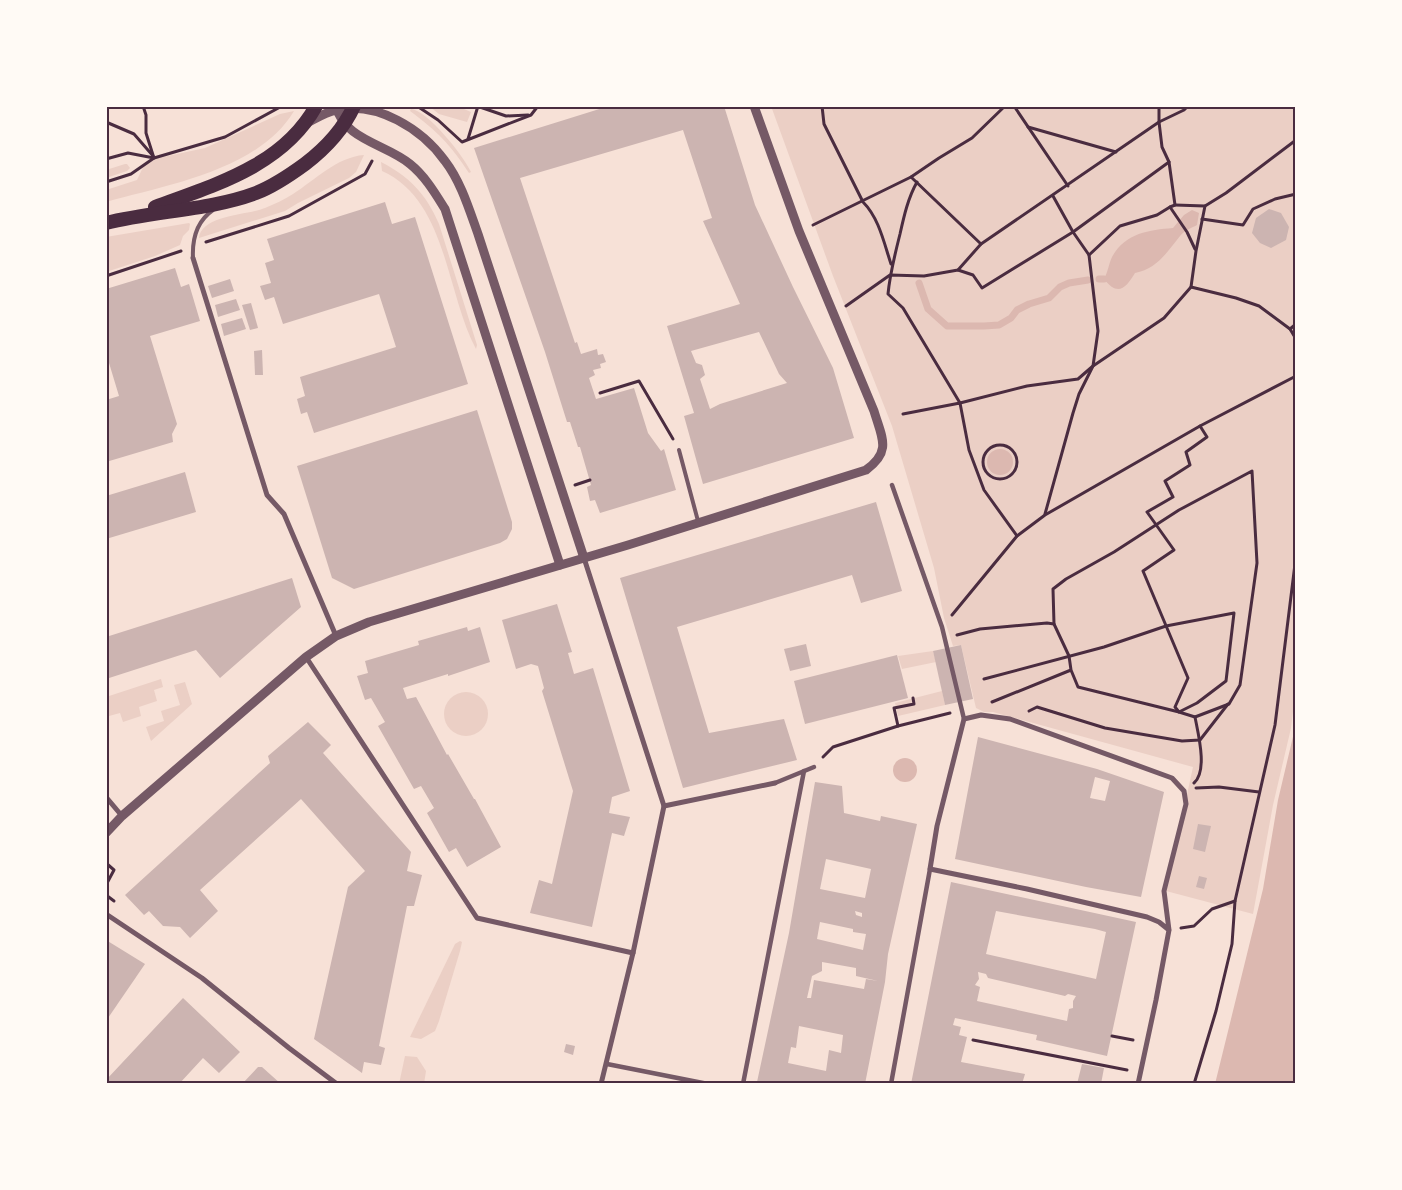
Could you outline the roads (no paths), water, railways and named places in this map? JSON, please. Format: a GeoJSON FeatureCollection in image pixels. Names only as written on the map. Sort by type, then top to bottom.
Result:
{"type":"FeatureCollection","features":[{"type":"Feature","properties":{"kind":"highway"},"geometry":{"type":"LineString","coordinates":[[126,218],[227,180],[257,166],[280,149],[302,126],[316,106]]}},
{"type":"Feature","properties":{"kind":"highway"},"geometry":{"type":"LineString","coordinates":[[106,223],[226,202],[256,193],[278,183],[316,155],[332,140],[354,107]]}},
{"type":"Feature","properties":{"kind":"street"},"geometry":{"type":"LineString","coordinates":[[106,833],[122,816],[306,657],[336,636],[369,622],[699,523],[866,470],[879,461],[883,448],[883,438],[874,411],[799,231],[754,106]]}},
{"type":"Feature","properties":{"kind":"street"},"geometry":{"type":"LineString","coordinates":[[302,126],[337,108],[354,107],[376,111],[411,128],[435,149],[445,160],[454,175],[478,234],[664,806],[633,953],[602,1084]]}},
{"type":"Feature","properties":{"kind":"street"},"geometry":{"type":"LineString","coordinates":[[337,108],[344,124],[357,135],[409,163],[424,177],[445,209],[560,565]]}},
{"type":"Feature","properties":{"kind":"street"},"geometry":{"type":"LineString","coordinates":[[193,258],[267,495],[284,514],[336,636]]}},
{"type":"Feature","properties":{"kind":"street"},"geometry":{"type":"LineString","coordinates":[[891,1084],[937,826],[964,720],[942,628],[892,485]]}},
{"type":"Feature","properties":{"kind":"street"},"geometry":{"type":"LineString","coordinates":[[306,657],[477,918],[633,953]]}},
{"type":"Feature","properties":{"kind":"street"},"geometry":{"type":"LineString","coordinates":[[964,720],[981,715],[1010,719],[1172,778],[1184,791],[1186,804],[1164,891],[1169,930],[1138,1084]]}},
{"type":"Feature","properties":{"kind":"street"},"geometry":{"type":"LineString","coordinates":[[664,806],[775,783],[814,767]]}},
{"type":"Feature","properties":{"kind":"street"},"geometry":{"type":"LineString","coordinates":[[743,1084],[804,771]]}},
{"type":"Feature","properties":{"kind":"street"},"geometry":{"type":"LineString","coordinates":[[106,797],[122,816]]}},
{"type":"Feature","properties":{"kind":"street"},"geometry":{"type":"LineString","coordinates":[[930,869],[1147,917],[1159,922],[1169,930]]}},
{"type":"Feature","properties":{"kind":"street"},"geometry":{"type":"LineString","coordinates":[[106,914],[202,978],[337,1084]]}},
{"type":"Feature","properties":{"kind":"street"},"geometry":{"type":"LineString","coordinates":[[607,1064],[708,1084]]}},
{"type":"Feature","properties":{"kind":"lane"},"geometry":{"type":"LineString","coordinates":[[193,258],[194,237],[204,216],[226,202]]}},
{"type":"Feature","properties":{"kind":"lane"},"geometry":{"type":"LineString","coordinates":[[680,450],[699,523]]}},
{"type":"Feature","properties":{"kind":"waterway"},"geometry":{"type":"LineString","coordinates":[[1099,279],[1104,279]]}},
{"type":"Feature","properties":{"kind":"waterway"},"geometry":{"type":"LineString","coordinates":[[919,283],[928,309],[947,326],[984,326],[999,325],[1011,318],[1017,310],[1049,298],[1060,287],[1069,283],[1088,280]]}}]}
